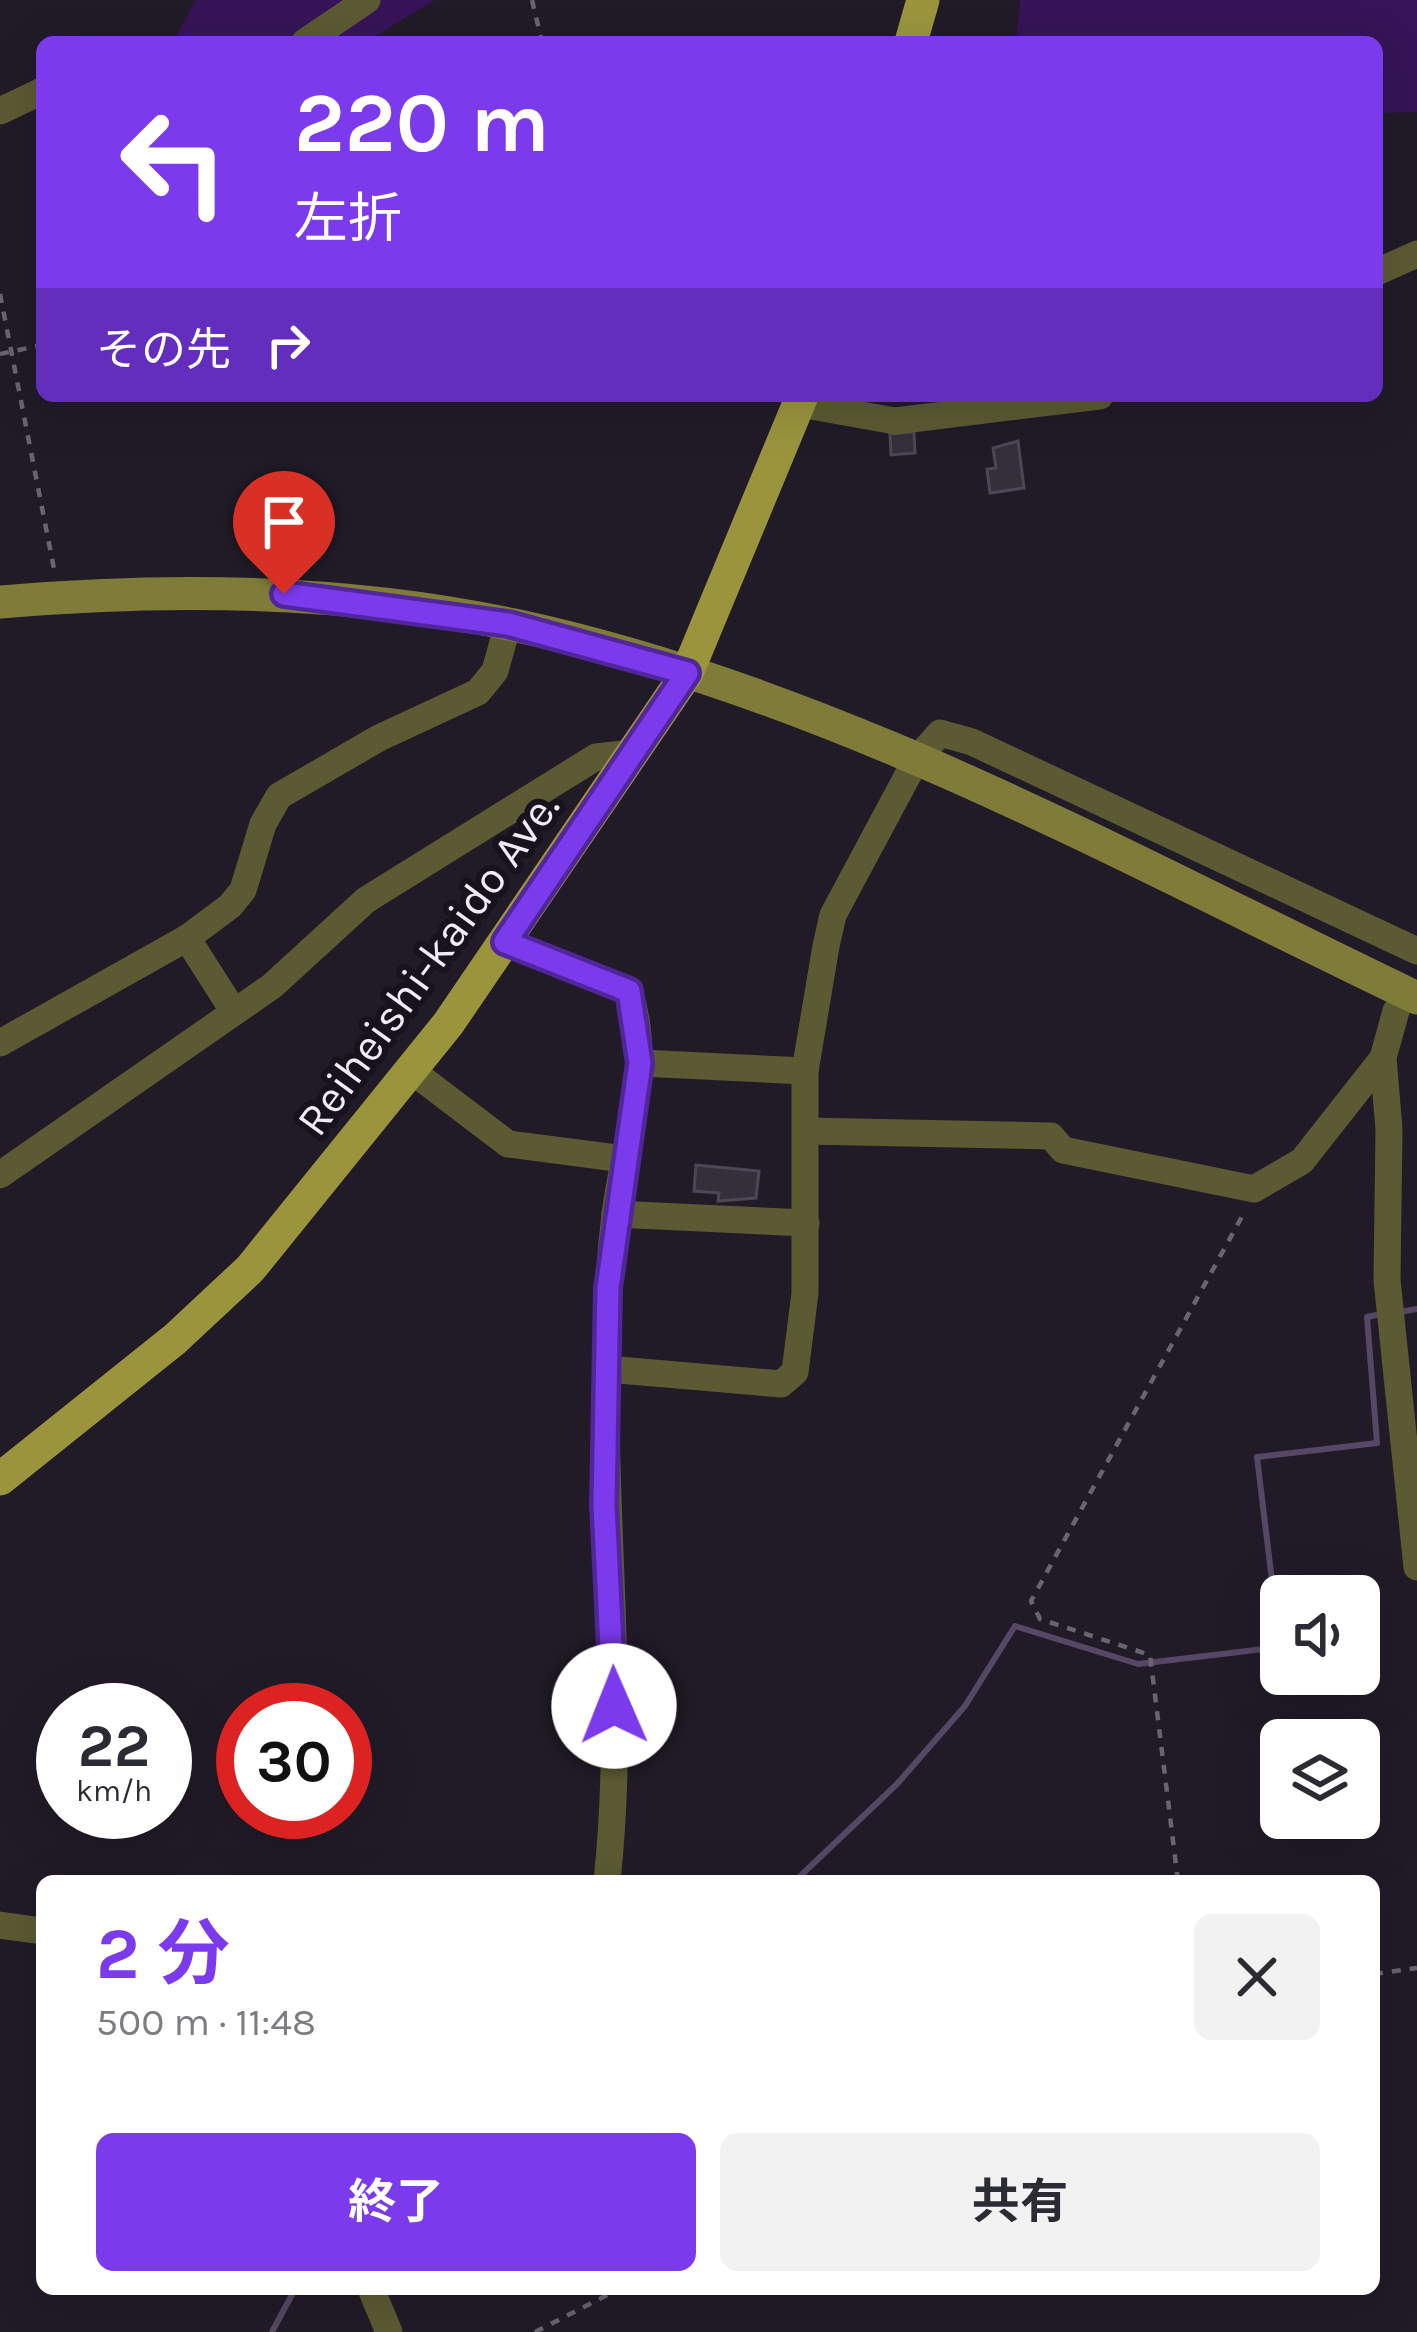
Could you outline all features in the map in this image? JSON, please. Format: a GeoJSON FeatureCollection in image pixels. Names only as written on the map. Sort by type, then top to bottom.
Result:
{"type":"FeatureCollection","features":[{"type":"Feature","properties":{"kind":"main road"},"geometry":{"type":"LineString","coordinates":[[913,36],[923,0]]}},
{"type":"Feature","properties":{"kind":"main road","name":"Reiheishi-kaido Ave."},"geometry":{"type":"LineString","coordinates":[[0,1479],[175,1340],[250,1269],[412,1071],[687,673],[800,402]]}},
{"type":"Feature","properties":{"kind":"main road"},"geometry":{"type":"LineString","coordinates":[[0,602],[284,594],[508,624],[687,673],[916,760],[1412,979]]}},
{"type":"Feature","properties":{"kind":"street"},"geometry":{"type":"LineString","coordinates":[[314,36],[367,0]]}},
{"type":"Feature","properties":{"kind":"street"},"geometry":{"type":"LineString","coordinates":[[0,111],[36,94]]}},
{"type":"Feature","properties":{"kind":"street"},"geometry":{"type":"LineString","coordinates":[[1383,269],[1417,254]]}},
{"type":"Feature","properties":{"kind":"street"},"geometry":{"type":"LineString","coordinates":[[810,402],[895,421],[1051,402]]}},
{"type":"Feature","properties":{"kind":"street"},"geometry":{"type":"LineString","coordinates":[[0,1043],[187,938],[243,890],[263,824],[279,796],[379,739],[478,692],[495,670],[508,624]]}},
{"type":"Feature","properties":{"kind":"street"},"geometry":{"type":"LineString","coordinates":[[607,1370],[786,1382],[795,1372],[801,1340],[806,1223],[806,1131],[806,1071],[833,915],[916,760],[940,733],[972,742],[1412,979],[1383,1058],[1302,1161],[1254,1189],[1063,1150],[1051,1136],[806,1131]]}},
{"type":"Feature","properties":{"kind":"street"},"geometry":{"type":"LineString","coordinates":[[0,1174],[294,968],[330,927],[366,900],[596,757],[633,753]]}},
{"type":"Feature","properties":{"kind":"street"},"geometry":{"type":"LineString","coordinates":[[187,938],[234,1012]]}},
{"type":"Feature","properties":{"kind":"street"},"geometry":{"type":"LineString","coordinates":[[505,942],[629,991],[640,1063],[615,1214],[607,1370],[604,1505],[614,1660],[608,1875]]}},
{"type":"Feature","properties":{"kind":"street"},"geometry":{"type":"LineString","coordinates":[[1383,1058],[1390,1129],[1388,1295],[1417,1567]]}},
{"type":"Feature","properties":{"kind":"street"},"geometry":{"type":"LineString","coordinates":[[640,1063],[806,1071]]}},
{"type":"Feature","properties":{"kind":"street"},"geometry":{"type":"LineString","coordinates":[[412,1071],[508,1144],[624,1159]]}},
{"type":"Feature","properties":{"kind":"street"},"geometry":{"type":"LineString","coordinates":[[615,1214],[806,1223]]}},
{"type":"Feature","properties":{"kind":"street"},"geometry":{"type":"LineString","coordinates":[[0,1925],[36,1930]]}},
{"type":"Feature","properties":{"kind":"street"},"geometry":{"type":"LineString","coordinates":[[373,2295],[388,2332]]}},
{"type":"Feature","properties":{"kind":"path"},"geometry":{"type":"LineString","coordinates":[[532,0],[541,36]]}},
{"type":"Feature","properties":{"kind":"path"},"geometry":{"type":"LineString","coordinates":[[0,294],[59,597]]}},
{"type":"Feature","properties":{"kind":"path"},"geometry":{"type":"LineString","coordinates":[[0,354],[36,346]]}},
{"type":"Feature","properties":{"kind":"path"},"geometry":{"type":"LineString","coordinates":[[1177,1875],[1150,1655],[1040,1619],[1031,1601],[1254,1189]]}},
{"type":"Feature","properties":{"kind":"path"},"geometry":{"type":"LineString","coordinates":[[1380,1973],[1417,1968]]}},
{"type":"Feature","properties":{"kind":"path"},"geometry":{"type":"LineString","coordinates":[[535,2332],[607,2295]]}},
{"type":"Feature","properties":{"kind":"shaded area"},"geometry":{"type":"Polygon","coordinates":[[[196,0],[435,0],[375,36],[176,36],[196,0]]]}},
{"type":"Feature","properties":{"kind":"shaded area"},"geometry":{"type":"Polygon","coordinates":[[[1020,0],[1417,0],[1417,112],[1383,113],[1383,36],[1017,36],[1020,0]]]}},
{"type":"Feature","properties":{"kind":"building"},"geometry":{"type":"Polygon","coordinates":[[[914,432],[915,453],[891,455],[890,434],[914,432]]]}},
{"type":"Feature","properties":{"kind":"building"},"geometry":{"type":"Polygon","coordinates":[[[1018,441],[1024,488],[990,493],[987,469],[996,468],[993,448],[1018,441]]]}},
{"type":"Feature","properties":{"kind":"building"},"geometry":{"type":"Polygon","coordinates":[[[696,1165],[759,1171],[756,1198],[718,1201],[719,1193],[694,1191],[696,1165]]]}},
{"type":"Feature","properties":{"kind":"waterway"},"geometry":{"type":"LineString","coordinates":[[1400,1312],[1417,1309]]}},
{"type":"Feature","properties":{"kind":"waterway"},"geometry":{"type":"LineString","coordinates":[[801,1875],[897,1784],[965,1706],[1015,1626],[1138,1664],[1280,1647],[1257,1457],[1377,1443],[1367,1317],[1381,1314]]}},
{"type":"Feature","properties":{"kind":"waterway"},"geometry":{"type":"LineString","coordinates":[[272,2332],[292,2295]]}},
{"type":"Feature","properties":{"kind":"route"},"geometry":{"type":"LineString","coordinates":[[284,594],[508,624],[687,673],[505,942],[629,991],[635,1009],[640,1063],[608,1288],[604,1505],[614,1706]]}}]}
